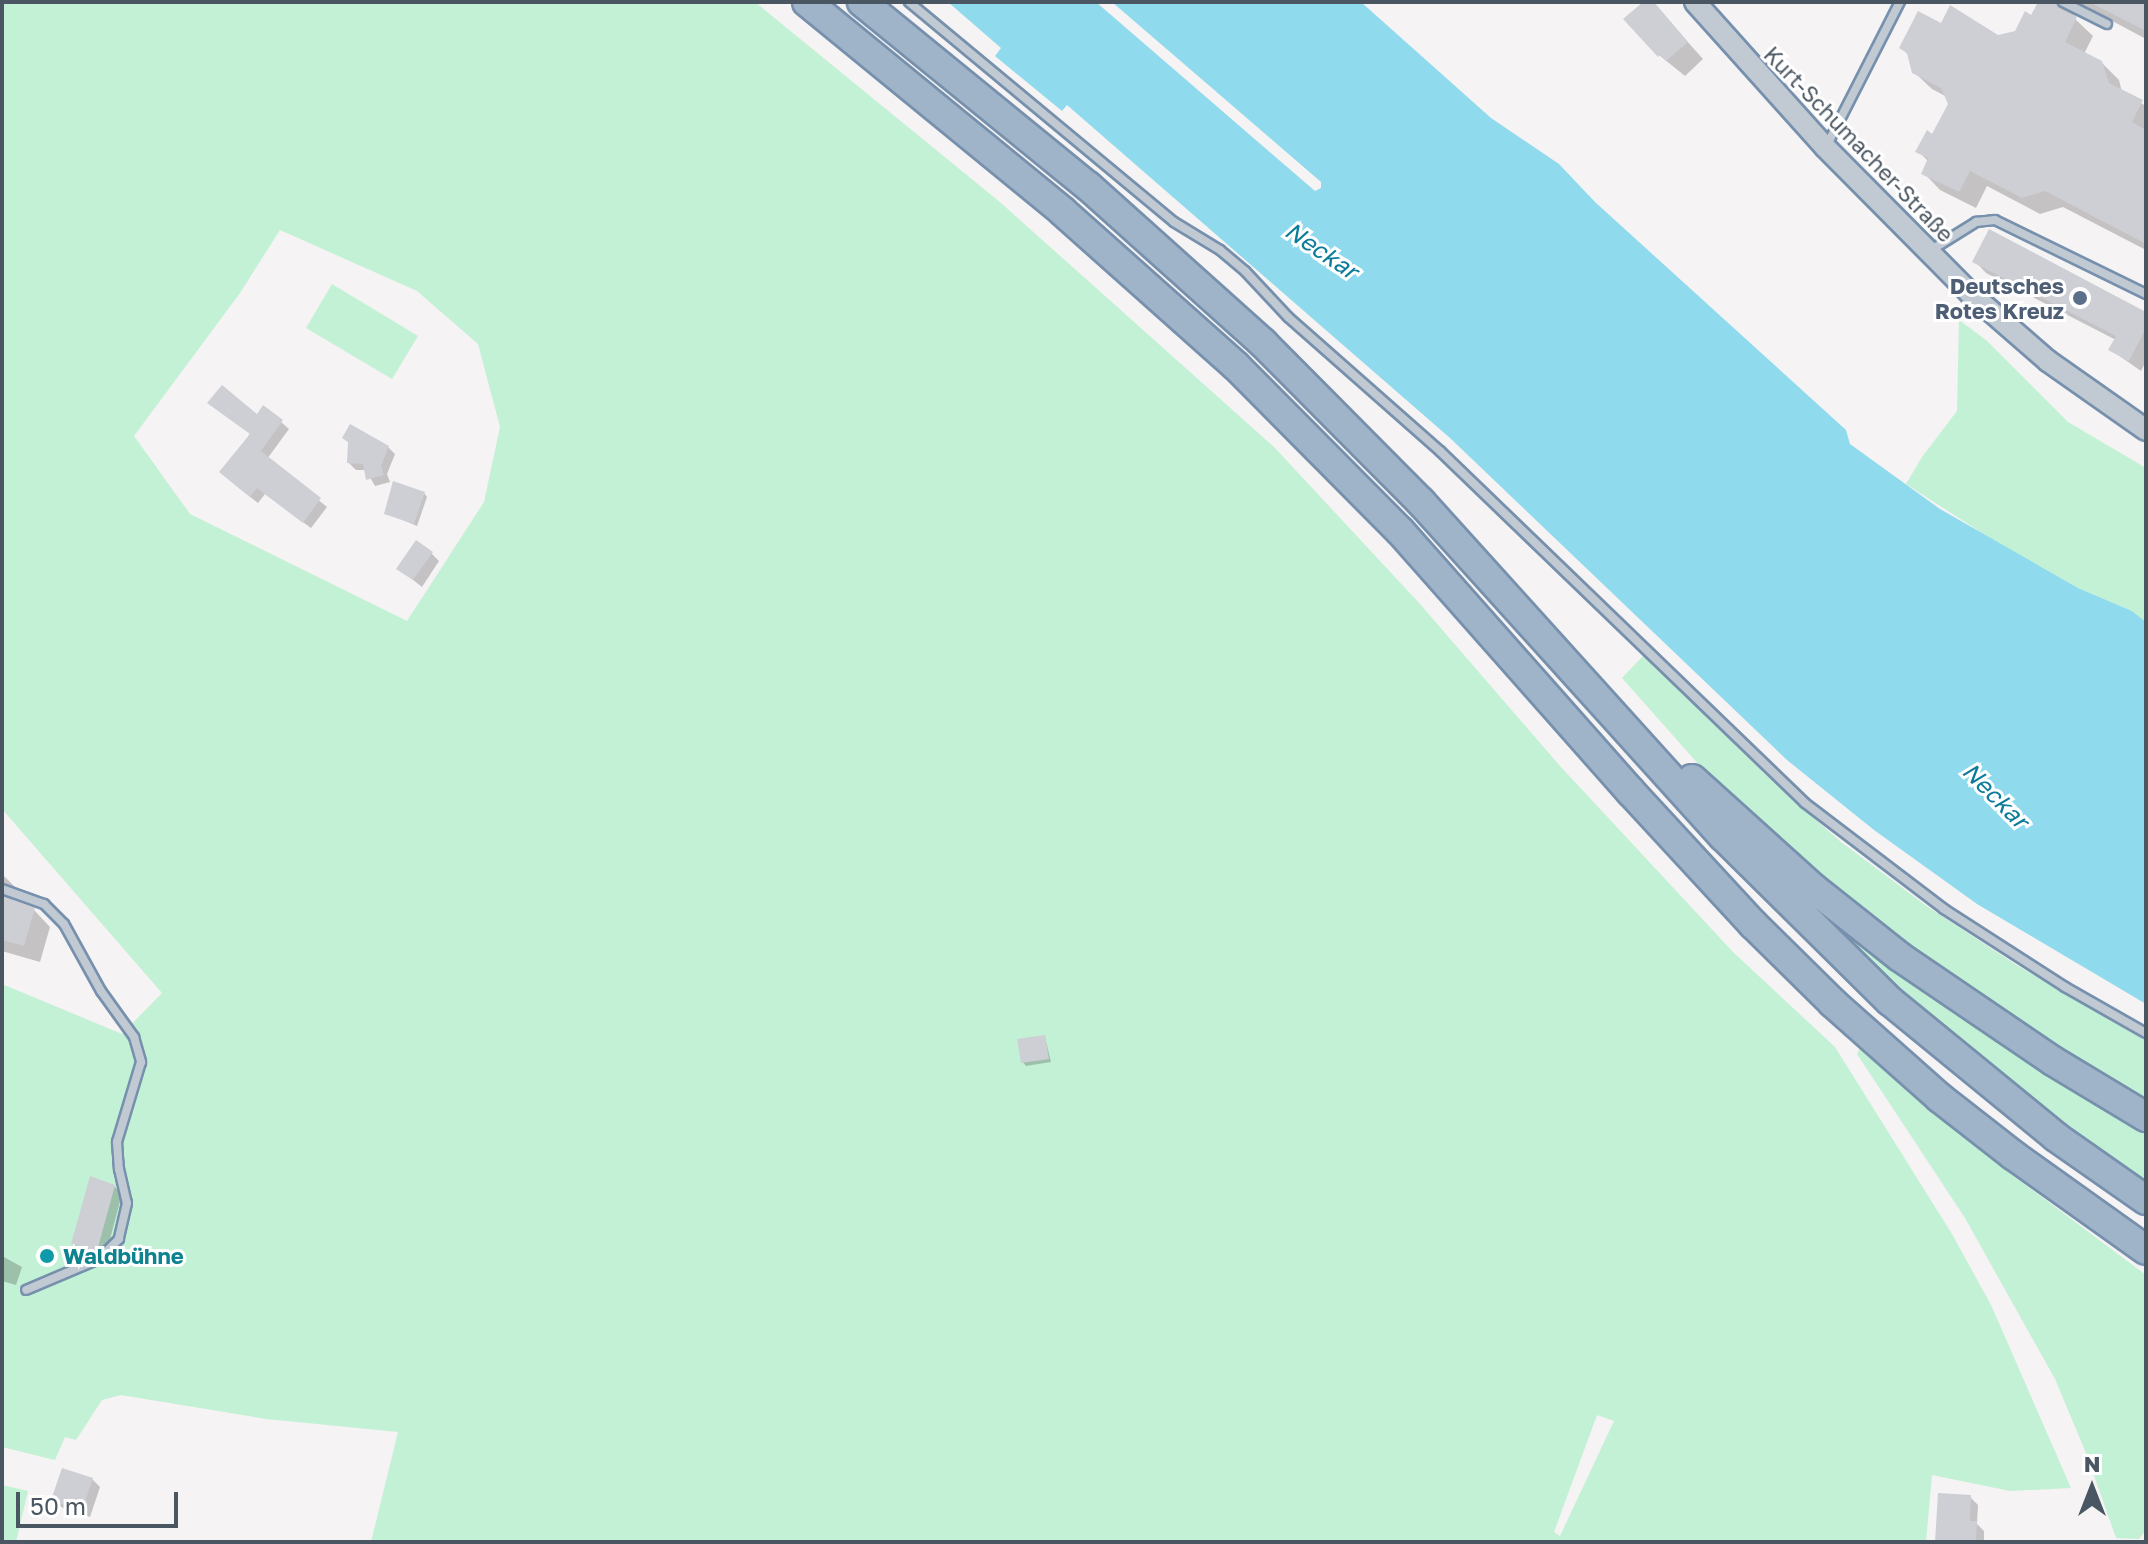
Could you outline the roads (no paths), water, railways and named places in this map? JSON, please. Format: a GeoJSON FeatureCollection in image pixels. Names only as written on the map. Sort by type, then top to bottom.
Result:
{"type":"FeatureCollection","features":[{"type":"Feature","properties":{"kind":"highway"},"geometry":{"type":"LineString","coordinates":[[807,2],[1051,202],[1236,366],[1400,531],[1631,792],[1753,924],[1833,1003],[1940,1098],[2013,1155],[2146,1250]]}},
{"type":"Feature","properties":{"kind":"highway"},"geometry":{"type":"LineString","coordinates":[[862,2],[1088,186],[1263,343],[1421,502],[1723,836],[1890,1001],[2056,1137],[2146,1200]]}},
{"type":"Feature","properties":{"kind":"highway"},"geometry":{"type":"LineString","coordinates":[[1596,695],[1813,888],[1900,957],[2041,1054],[2146,1117]]}},
{"type":"Feature","properties":{"kind":"street","name":"Kurt-Schumacher-Straße"},"geometry":{"type":"LineString","coordinates":[[1695,2],[1825,147],[1928,252],[2048,361],[2146,430]]}},
{"type":"Feature","properties":{"kind":"lane"},"geometry":{"type":"LineString","coordinates":[[909,2],[1174,222],[1220,250],[1245,271],[1288,317],[1497,505],[1805,803],[1944,909],[2065,987],[2146,1033]]}},
{"type":"Feature","properties":{"kind":"lane"},"geometry":{"type":"LineString","coordinates":[[1825,147],[1900,2]]}},
{"type":"Feature","properties":{"kind":"lane"},"geometry":{"type":"LineString","coordinates":[[2063,2],[2107,24]]}},
{"type":"Feature","properties":{"kind":"lane"},"geometry":{"type":"LineString","coordinates":[[1928,252],[1976,222],[1995,220],[2146,294]]}},
{"type":"Feature","properties":{"kind":"lane"},"geometry":{"type":"LineString","coordinates":[[2,889],[40,902],[60,919],[101,991],[134,1037],[141,1062],[117,1142],[127,1203],[119,1239],[99,1259],[26,1290]]}},
{"type":"Feature","properties":{"kind":"water","name":"Neckar"},"geometry":{"type":"Polygon","coordinates":[[[948,2],[1096,2],[1315,191],[1321,188],[1321,182],[1112,2],[1361,2],[1491,118],[1559,164],[1595,202],[1846,430],[1850,444],[1940,509],[2078,588],[2132,611],[2146,622],[2146,1004],[1977,904],[1874,830],[1787,760],[1450,438],[1067,105],[1062,111],[995,56],[1001,48],[948,2]]]}},
{"type":"Feature","properties":{"kind":"place","name":"Deutsches Rotes Kreuz"},"geometry":{"type":"Point","coordinates":[2080,298]}},
{"type":"Feature","properties":{"kind":"place","name":"Waldbühne"},"geometry":{"type":"Point","coordinates":[47,1256]}}]}
